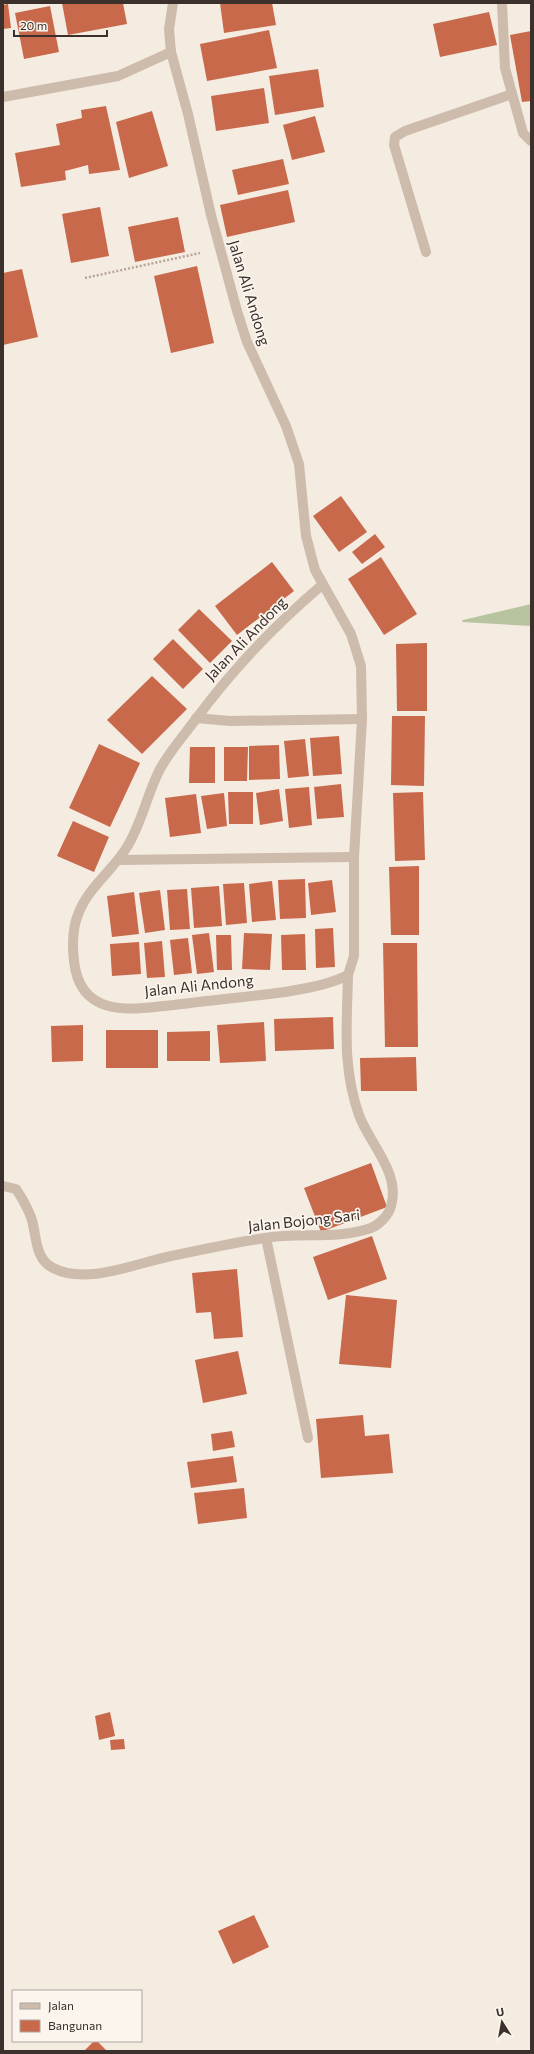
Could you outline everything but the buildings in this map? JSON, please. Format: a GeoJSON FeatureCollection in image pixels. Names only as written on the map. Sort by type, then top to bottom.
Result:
{"type":"FeatureCollection","features":[{"type":"Feature","properties":{"kind":"street","name":"Jalan Ali Andong"},"geometry":{"type":"LineString","coordinates":[[173,3],[169,28],[171,52],[220,248],[246,342],[286,426],[299,464],[306,536],[315,570],[322,585],[351,634],[357,648],[361,666],[362,719],[354,857],[354,956],[348,975],[338,980],[298,990],[150,1008],[119,1008],[93,1001],[82,988],[76,975],[73,946],[74,928],[79,911],[92,891],[118,860],[138,824],[150,790],[161,768],[212,696],[251,652],[322,585]]}},
{"type":"Feature","properties":{"kind":"street"},"geometry":{"type":"LineString","coordinates":[[502,3],[505,68],[523,133],[531,141]]}},
{"type":"Feature","properties":{"kind":"street"},"geometry":{"type":"LineString","coordinates":[[3,97],[118,76],[171,52]]}},
{"type":"Feature","properties":{"kind":"street"},"geometry":{"type":"LineString","coordinates":[[426,252],[394,145],[395,137],[404,131],[512,94]]}},
{"type":"Feature","properties":{"kind":"street"},"geometry":{"type":"LineString","coordinates":[[196,718],[230,721],[362,719]]}},
{"type":"Feature","properties":{"kind":"street"},"geometry":{"type":"LineString","coordinates":[[118,860],[354,857]]}},
{"type":"Feature","properties":{"kind":"street","name":"Jalan Bojong Sari"},"geometry":{"type":"LineString","coordinates":[[3,1186],[16,1189],[26,1205],[32,1218],[40,1255],[52,1268],[70,1274],[116,1271],[166,1257],[266,1238],[323,1236],[372,1228],[383,1220],[391,1208],[393,1196],[391,1180],[385,1163],[359,1116],[347,1071],[348,975]]}},
{"type":"Feature","properties":{"kind":"street"},"geometry":{"type":"LineString","coordinates":[[266,1238],[308,1438]]}},
{"type":"Feature","properties":{"kind":"path"},"geometry":{"type":"LineString","coordinates":[[85,278],[220,248]]}},
{"type":"Feature","properties":{"kind":"green space"},"geometry":{"type":"Polygon","coordinates":[[[531,604],[531,626],[462,622],[463,620],[531,604]]]}}]}
